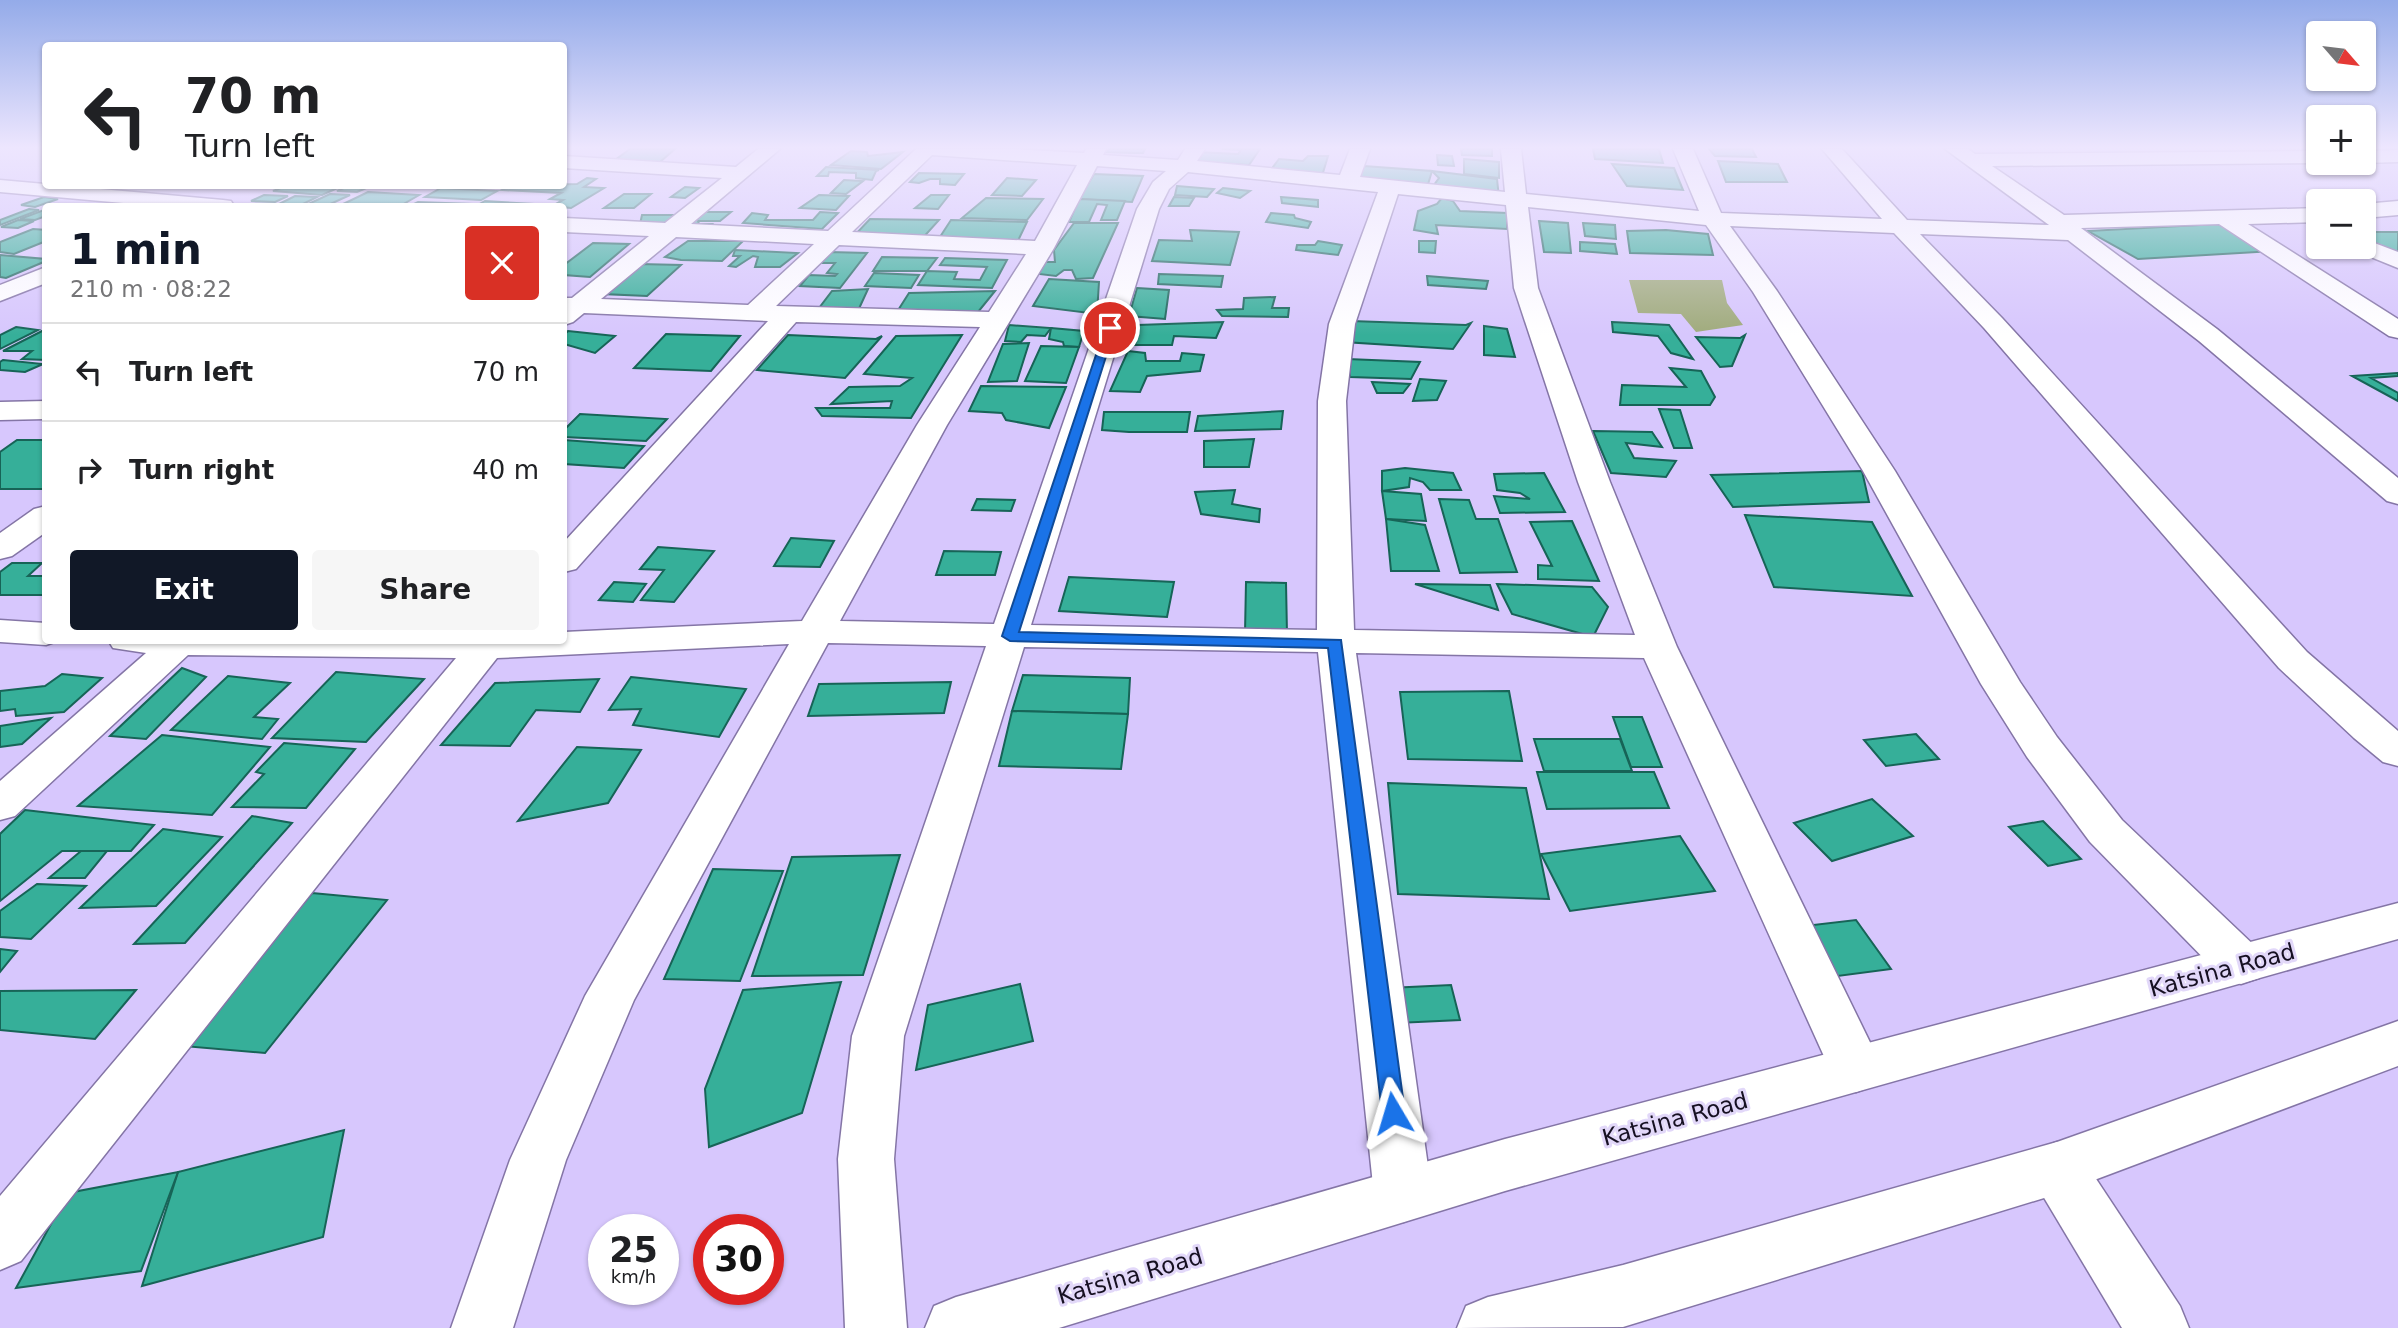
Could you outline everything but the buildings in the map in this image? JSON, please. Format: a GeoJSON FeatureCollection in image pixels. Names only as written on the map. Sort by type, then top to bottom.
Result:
{"type":"FeatureCollection","features":[{"type":"Feature","properties":{"kind":"main road"},"geometry":{"type":"LineString","coordinates":[[568,309],[693,211]]}},
{"type":"Feature","properties":{"kind":"main road"},"geometry":{"type":"LineString","coordinates":[[754,313],[862,211]]}},
{"type":"Feature","properties":{"kind":"main road"},"geometry":{"type":"LineString","coordinates":[[482,1328],[538,1160],[610,996],[932,425],[1062,211]]}},
{"type":"Feature","properties":{"kind":"main road"},"geometry":{"type":"LineString","coordinates":[[876,1328],[866,1159],[878,1036],[1147,211]]}},
{"type":"Feature","properties":{"kind":"main road"},"geometry":{"type":"LineString","coordinates":[[1382,211],[1342,324],[1332,401],[1336,643],[1403,1195]]}},
{"type":"Feature","properties":{"kind":"main road"},"geometry":{"type":"LineString","coordinates":[[1519,211],[1526,288],[1594,482],[1658,647],[1856,1069]]}},
{"type":"Feature","properties":{"kind":"main road"},"geometry":{"type":"LineString","coordinates":[[1626,211],[1713,219],[1901,227],[2066,228],[2226,219],[2306,219]]}},
{"type":"Feature","properties":{"kind":"main road"},"geometry":{"type":"LineString","coordinates":[[1710,211],[1765,291],[1872,459],[2001,684],[2042,747],[2106,831],[2241,964]]}},
{"type":"Feature","properties":{"kind":"main road"},"geometry":{"type":"LineString","coordinates":[[1887,211],[1993,323],[2293,660],[2368,729],[2398,752]]}},
{"type":"Feature","properties":{"kind":"main road"},"geometry":{"type":"LineString","coordinates":[[2042,211],[2208,335],[2398,494]]}},
{"type":"Feature","properties":{"kind":"main road"},"geometry":{"type":"LineString","coordinates":[[2226,219],[2398,330]]}},
{"type":"Feature","properties":{"kind":"main road"},"geometry":{"type":"LineString","coordinates":[[567,225],[1042,248]]}},
{"type":"Feature","properties":{"kind":"main road"},"geometry":{"type":"LineString","coordinates":[[2376,251],[2398,261]]}},
{"type":"Feature","properties":{"kind":"main road"},"geometry":{"type":"LineString","coordinates":[[5,289],[42,275]]}},
{"type":"Feature","properties":{"kind":"main road"},"geometry":{"type":"LineString","coordinates":[[5,289],[42,288]]}},
{"type":"Feature","properties":{"kind":"main road"},"geometry":{"type":"LineString","coordinates":[[568,309],[998,320]]}},
{"type":"Feature","properties":{"kind":"main road"},"geometry":{"type":"LineString","coordinates":[[567,559],[789,314]]}},
{"type":"Feature","properties":{"kind":"main road"},"geometry":{"type":"LineString","coordinates":[[0,411],[42,410]]}},
{"type":"Feature","properties":{"kind":"main road"},"geometry":{"type":"LineString","coordinates":[[0,523],[41,519]]}},
{"type":"Feature","properties":{"kind":"main road"},"geometry":{"type":"LineString","coordinates":[[0,549],[41,519]]}},
{"type":"Feature","properties":{"kind":"main road"},"geometry":{"type":"LineString","coordinates":[[0,631],[42,635]]}},
{"type":"Feature","properties":{"kind":"main road"},"geometry":{"type":"LineString","coordinates":[[567,641],[817,632],[1658,647]]}},
{"type":"Feature","properties":{"kind":"main road"},"geometry":{"type":"LineString","coordinates":[[0,804],[179,644]]}},
{"type":"Feature","properties":{"kind":"main road"},"geometry":{"type":"LineString","coordinates":[[0,1241],[489,644]]}},
{"type":"Feature","properties":{"kind":"main road","name":"Katsina Road"},"geometry":{"type":"LineString","coordinates":[[956,1328],[1403,1195],[2398,921]]}},
{"type":"Feature","properties":{"kind":"main road"},"geometry":{"type":"LineString","coordinates":[[1488,1328],[1628,1312],[2057,1168],[2398,1043]]}},
{"type":"Feature","properties":{"kind":"main road"},"geometry":{"type":"LineString","coordinates":[[2057,1168],[2158,1328]]}},
{"type":"Feature","properties":{"kind":"green space"},"geometry":{"type":"Polygon","coordinates":[[[1629,280],[1722,280],[1727,303],[1743,325],[1696,332],[1681,314],[1638,313],[1629,280]]]}},
{"type":"Feature","properties":{"kind":"route"},"geometry":{"type":"LineString","coordinates":[[1110,328],[1010,636],[1336,643],[1393,1113]]}}]}
